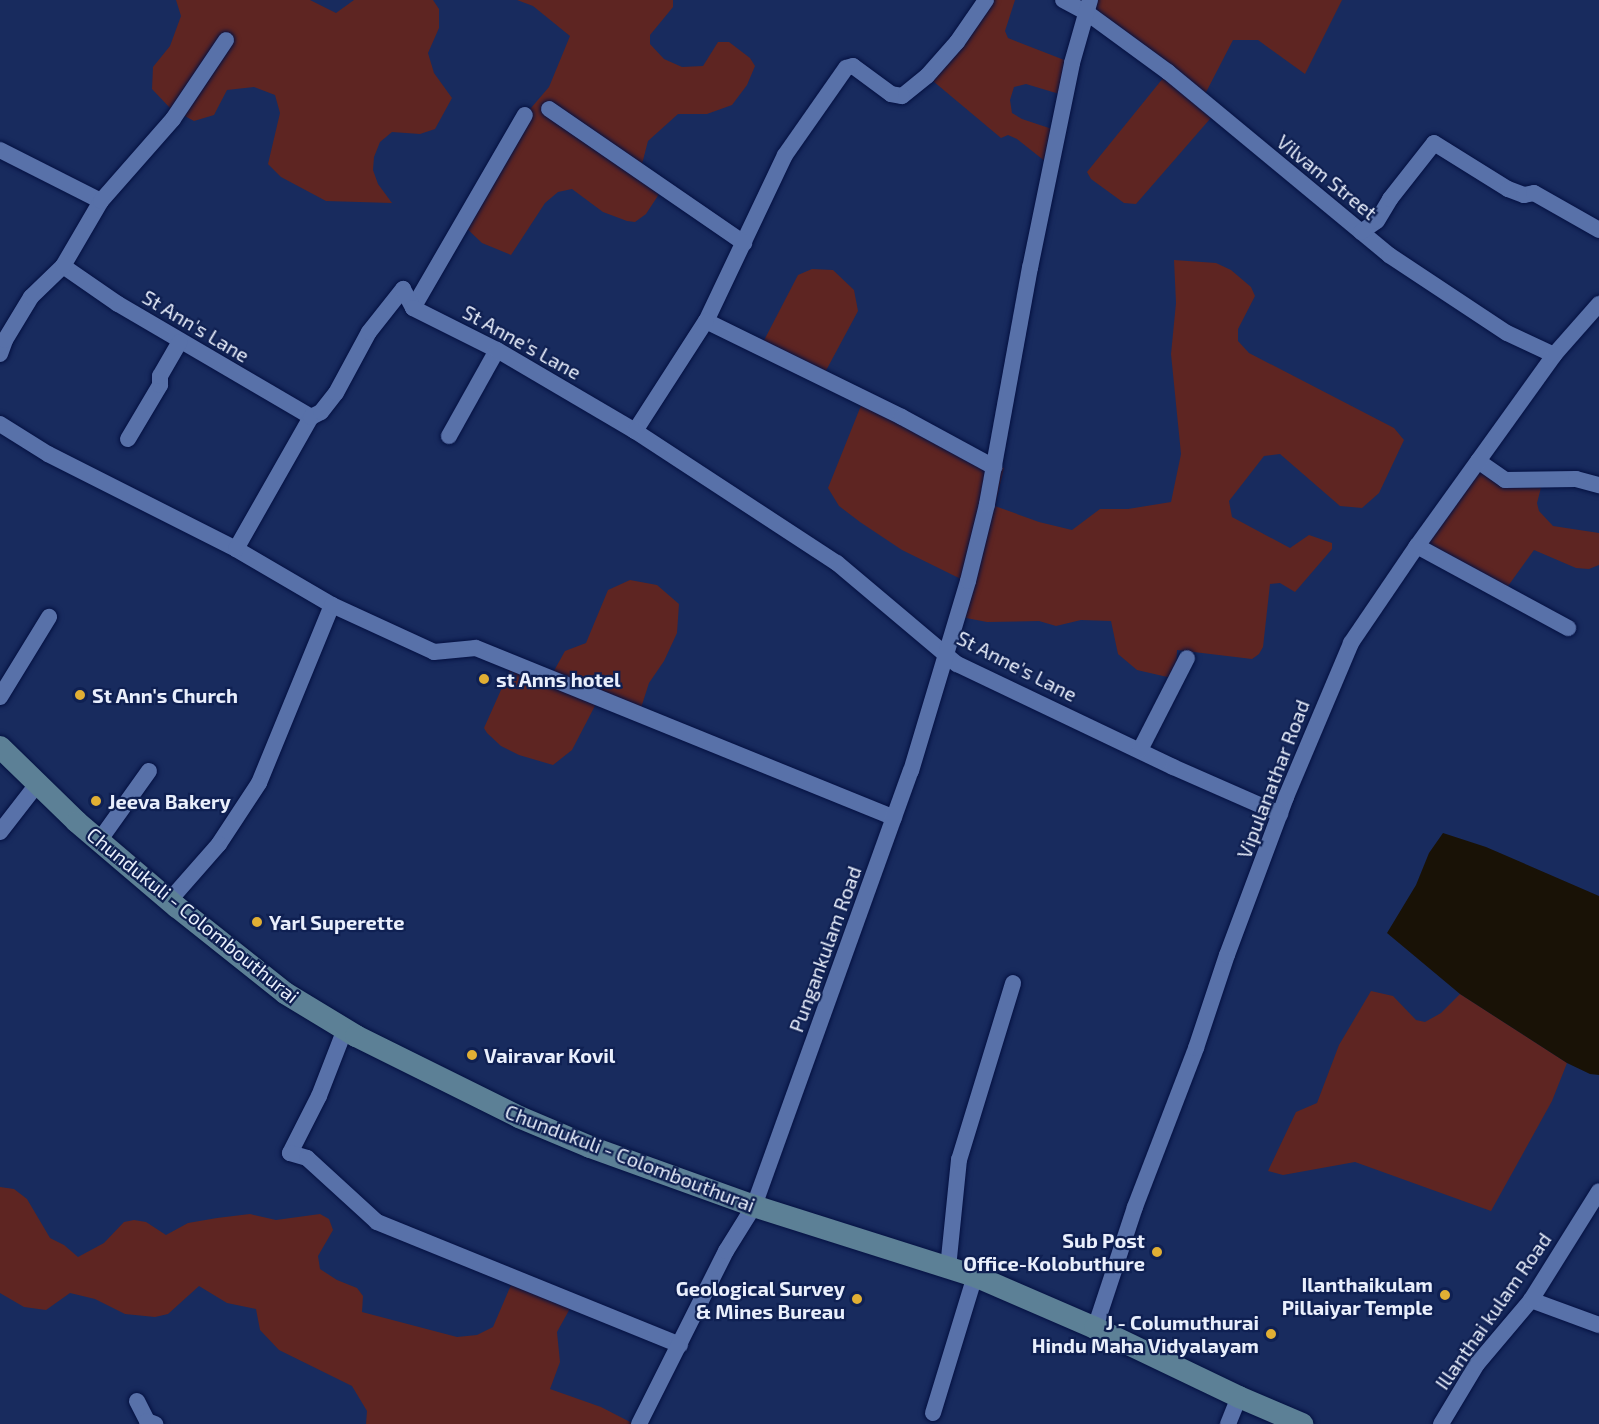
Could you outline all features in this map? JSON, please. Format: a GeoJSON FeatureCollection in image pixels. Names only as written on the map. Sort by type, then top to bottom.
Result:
{"type":"FeatureCollection","features":[{"type":"Feature","properties":{"kind":"main road","name":"Chundukuli - Colombouthurai"},"geometry":{"type":"LineString","coordinates":[[0,747],[99,841],[169,901],[285,993],[345,1029],[519,1117],[590,1147],[754,1206],[975,1276],[1095,1328],[1239,1398],[1302,1424]]}},
{"type":"Feature","properties":{"kind":"street"},"geometry":{"type":"LineString","coordinates":[[635,430],[706,321],[785,155],[846,68],[853,66],[891,94],[902,96],[927,76],[957,42],[986,0]]}},
{"type":"Feature","properties":{"kind":"street","name":"Vilvam Street"},"geometry":{"type":"LineString","coordinates":[[1063,0],[1088,6],[1389,255],[1507,333],[1554,355]]}},
{"type":"Feature","properties":{"kind":"street","name":"Pungankulam Road"},"geometry":{"type":"LineString","coordinates":[[639,1424],[726,1251],[754,1206],[894,818],[946,657],[968,581],[994,467],[1072,63],[1088,6]]}},
{"type":"Feature","properties":{"kind":"street"},"geometry":{"type":"LineString","coordinates":[[0,354],[5,340],[31,297],[63,266],[101,201],[173,119],[226,40]]}},
{"type":"Feature","properties":{"kind":"street"},"geometry":{"type":"LineString","coordinates":[[549,109],[744,243]]}},
{"type":"Feature","properties":{"kind":"street"},"geometry":{"type":"LineString","coordinates":[[413,308],[525,115]]}},
{"type":"Feature","properties":{"kind":"street"},"geometry":{"type":"LineString","coordinates":[[1361,232],[1377,221],[1390,199],[1434,143],[1508,189],[1524,195],[1534,193],[1599,230]]}},
{"type":"Feature","properties":{"kind":"street"},"geometry":{"type":"LineString","coordinates":[[0,150],[101,201]]}},
{"type":"Feature","properties":{"kind":"street","name":"St Ann's Lane"},"geometry":{"type":"LineString","coordinates":[[63,266],[118,304],[180,342],[311,417]]}},
{"type":"Feature","properties":{"kind":"street","name":"St Anne's Lane"},"geometry":{"type":"LineString","coordinates":[[236,549],[311,417],[321,412],[336,393],[369,332],[403,289],[413,308],[497,350],[635,430],[837,563],[946,657],[1280,814]]}},
{"type":"Feature","properties":{"kind":"street","name":"Vipulanathar Road"},"geometry":{"type":"LineString","coordinates":[[1095,1328],[1135,1207],[1280,814],[1351,643],[1417,546],[1554,355],[1599,304]]}},
{"type":"Feature","properties":{"kind":"street"},"geometry":{"type":"LineString","coordinates":[[706,321],[902,417],[994,467]]}},
{"type":"Feature","properties":{"kind":"street"},"geometry":{"type":"LineString","coordinates":[[128,439],[160,385],[160,376],[180,342]]}},
{"type":"Feature","properties":{"kind":"street"},"geometry":{"type":"LineString","coordinates":[[449,436],[497,350]]}},
{"type":"Feature","properties":{"kind":"street"},"geometry":{"type":"LineString","coordinates":[[0,424],[48,454],[236,549],[332,605],[434,652],[476,648],[894,818]]}},
{"type":"Feature","properties":{"kind":"street"},"geometry":{"type":"LineString","coordinates":[[1478,461],[1505,480],[1576,479],[1599,485]]}},
{"type":"Feature","properties":{"kind":"street"},"geometry":{"type":"LineString","coordinates":[[1417,546],[1568,628]]}},
{"type":"Feature","properties":{"kind":"street"},"geometry":{"type":"LineString","coordinates":[[169,901],[219,844],[259,783],[332,605]]}},
{"type":"Feature","properties":{"kind":"street"},"geometry":{"type":"LineString","coordinates":[[0,698],[49,617]]}},
{"type":"Feature","properties":{"kind":"street"},"geometry":{"type":"LineString","coordinates":[[1140,750],[1187,658]]}},
{"type":"Feature","properties":{"kind":"street"},"geometry":{"type":"LineString","coordinates":[[99,841],[149,771]]}},
{"type":"Feature","properties":{"kind":"street"},"geometry":{"type":"LineString","coordinates":[[0,832],[38,783]]}},
{"type":"Feature","properties":{"kind":"street"},"geometry":{"type":"LineString","coordinates":[[948,1268],[959,1160],[1013,982]]}},
{"type":"Feature","properties":{"kind":"street"},"geometry":{"type":"LineString","coordinates":[[345,1029],[319,1096],[290,1153],[307,1158],[377,1222],[680,1345]]}},
{"type":"Feature","properties":{"kind":"street","name":"Illanthai kulam Road"},"geometry":{"type":"LineString","coordinates":[[1440,1424],[1477,1364],[1531,1300],[1599,1191]]}},
{"type":"Feature","properties":{"kind":"street"},"geometry":{"type":"LineString","coordinates":[[933,1413],[975,1276]]}},
{"type":"Feature","properties":{"kind":"street"},"geometry":{"type":"LineString","coordinates":[[1531,1300],[1599,1325]]}},
{"type":"Feature","properties":{"kind":"street"},"geometry":{"type":"LineString","coordinates":[[1228,1424],[1239,1398]]}},
{"type":"Feature","properties":{"kind":"street"},"geometry":{"type":"LineString","coordinates":[[137,1401],[147,1420],[155,1424]]}},
{"type":"Feature","properties":{"kind":"shaded area"},"geometry":{"type":"Polygon","coordinates":[[[176,0],[310,0],[336,13],[354,0],[433,0],[439,9],[439,28],[428,53],[434,73],[452,98],[435,129],[420,134],[392,132],[380,142],[374,157],[373,170],[378,184],[392,203],[326,201],[281,177],[268,164],[280,113],[275,95],[254,87],[227,90],[214,115],[194,121],[170,108],[152,89],[153,67],[170,46],[181,16],[176,0]]]}},
{"type":"Feature","properties":{"kind":"shaded area"},"geometry":{"type":"Polygon","coordinates":[[[517,0],[673,0],[673,7],[650,35],[650,44],[664,59],[682,67],[703,66],[718,42],[729,42],[750,58],[755,66],[747,85],[732,105],[707,114],[678,114],[648,141],[642,164],[663,188],[646,214],[635,222],[627,221],[603,212],[572,189],[558,192],[545,203],[511,255],[482,243],[462,224],[525,115],[549,87],[570,36],[533,6],[517,0]]]}},
{"type":"Feature","properties":{"kind":"shaded area"},"geometry":{"type":"Polygon","coordinates":[[[986,0],[1015,0],[1005,31],[1008,38],[1072,63],[1066,96],[1026,84],[1014,87],[1010,100],[1012,113],[1022,119],[1058,131],[1051,166],[1017,139],[1008,135],[1001,138],[927,76],[986,0]]]}},
{"type":"Feature","properties":{"kind":"shaded area"},"geometry":{"type":"Polygon","coordinates":[[[1090,0],[1342,0],[1305,74],[1258,40],[1233,40],[1202,100],[1216,112],[1136,204],[1124,203],[1091,179],[1087,172],[1168,72],[1086,12],[1090,0]]]}},
{"type":"Feature","properties":{"kind":"shaded area"},"geometry":{"type":"Polygon","coordinates":[[[1174,260],[1216,263],[1231,270],[1251,287],[1255,296],[1238,329],[1238,341],[1249,353],[1394,428],[1404,440],[1379,493],[1362,508],[1340,506],[1280,454],[1264,456],[1229,501],[1232,517],[1290,548],[1309,535],[1332,543],[1332,549],[1295,592],[1280,583],[1270,584],[1263,647],[1259,654],[1252,659],[1177,650],[1176,679],[1137,670],[1118,654],[1111,621],[1081,620],[1056,626],[1039,621],[987,622],[961,617],[971,584],[902,550],[860,522],[839,506],[828,488],[864,398],[1004,468],[995,506],[1039,522],[1072,530],[1100,509],[1128,509],[1171,502],[1181,454],[1171,354],[1176,303],[1174,260]]]}},
{"type":"Feature","properties":{"kind":"shaded area"},"geometry":{"type":"Polygon","coordinates":[[[812,269],[833,270],[854,290],[858,311],[822,378],[760,348],[798,275],[812,269]]]}},
{"type":"Feature","properties":{"kind":"shaded area"},"geometry":{"type":"Polygon","coordinates":[[[1478,461],[1505,480],[1543,480],[1537,503],[1539,511],[1553,526],[1599,533],[1599,565],[1589,569],[1576,568],[1534,550],[1503,593],[1417,546],[1478,461]]]}},
{"type":"Feature","properties":{"kind":"shaded area"},"geometry":{"type":"Polygon","coordinates":[[[630,580],[657,585],[679,604],[677,633],[664,661],[649,683],[639,714],[599,698],[572,750],[553,765],[519,755],[501,746],[484,728],[513,663],[550,678],[565,651],[586,643],[608,590],[630,580]]]}},
{"type":"Feature","properties":{"kind":"shaded area"},"geometry":{"type":"Polygon","coordinates":[[[1443,833],[1486,847],[1599,896],[1599,1075],[1590,1074],[1567,1063],[1460,994],[1387,933],[1416,885],[1429,853],[1443,833]]]}},
{"type":"Feature","properties":{"kind":"shaded area"},"geometry":{"type":"Polygon","coordinates":[[[1371,991],[1393,996],[1416,1020],[1425,1022],[1441,1013],[1460,994],[1567,1063],[1552,1101],[1491,1211],[1355,1162],[1283,1175],[1268,1171],[1296,1112],[1317,1103],[1339,1045],[1371,991]]]}},
{"type":"Feature","properties":{"kind":"shaded area"},"geometry":{"type":"Polygon","coordinates":[[[0,1187],[14,1189],[27,1199],[50,1238],[64,1245],[78,1257],[104,1243],[124,1222],[134,1220],[146,1222],[166,1235],[188,1223],[217,1218],[250,1214],[276,1220],[320,1214],[329,1219],[333,1230],[318,1256],[320,1269],[337,1280],[357,1288],[363,1296],[362,1312],[457,1337],[477,1335],[493,1327],[514,1278],[573,1303],[557,1332],[560,1362],[550,1389],[601,1407],[634,1424],[366,1424],[367,1411],[352,1386],[279,1350],[260,1330],[256,1309],[227,1303],[199,1286],[168,1314],[155,1317],[125,1314],[95,1299],[70,1293],[46,1310],[24,1307],[0,1293],[0,1187]]]}},
{"type":"Feature","properties":{"kind":"place","name":"st Anns hotel"},"geometry":{"type":"Point","coordinates":[484,679]}},
{"type":"Feature","properties":{"kind":"place","name":"St Ann's Church"},"geometry":{"type":"Point","coordinates":[80,695]}},
{"type":"Feature","properties":{"kind":"place","name":"Jeeva Bakery"},"geometry":{"type":"Point","coordinates":[96,801]}},
{"type":"Feature","properties":{"kind":"place","name":"Yarl Superette"},"geometry":{"type":"Point","coordinates":[257,922]}},
{"type":"Feature","properties":{"kind":"place","name":"Vairavar Kovil"},"geometry":{"type":"Point","coordinates":[472,1055]}},
{"type":"Feature","properties":{"kind":"place","name":"Sub Post Office-Kolobuthure"},"geometry":{"type":"Point","coordinates":[1157,1252]}},
{"type":"Feature","properties":{"kind":"place","name":"Ilanthaikulam Pillaiyar Temple"},"geometry":{"type":"Point","coordinates":[1445,1295]}},
{"type":"Feature","properties":{"kind":"place","name":"Geological Survey & Mines Bureau"},"geometry":{"type":"Point","coordinates":[857,1299]}},
{"type":"Feature","properties":{"kind":"place","name":"J - Columuthurai Hindu Maha Vidyalayam"},"geometry":{"type":"Point","coordinates":[1271,1334]}}]}
